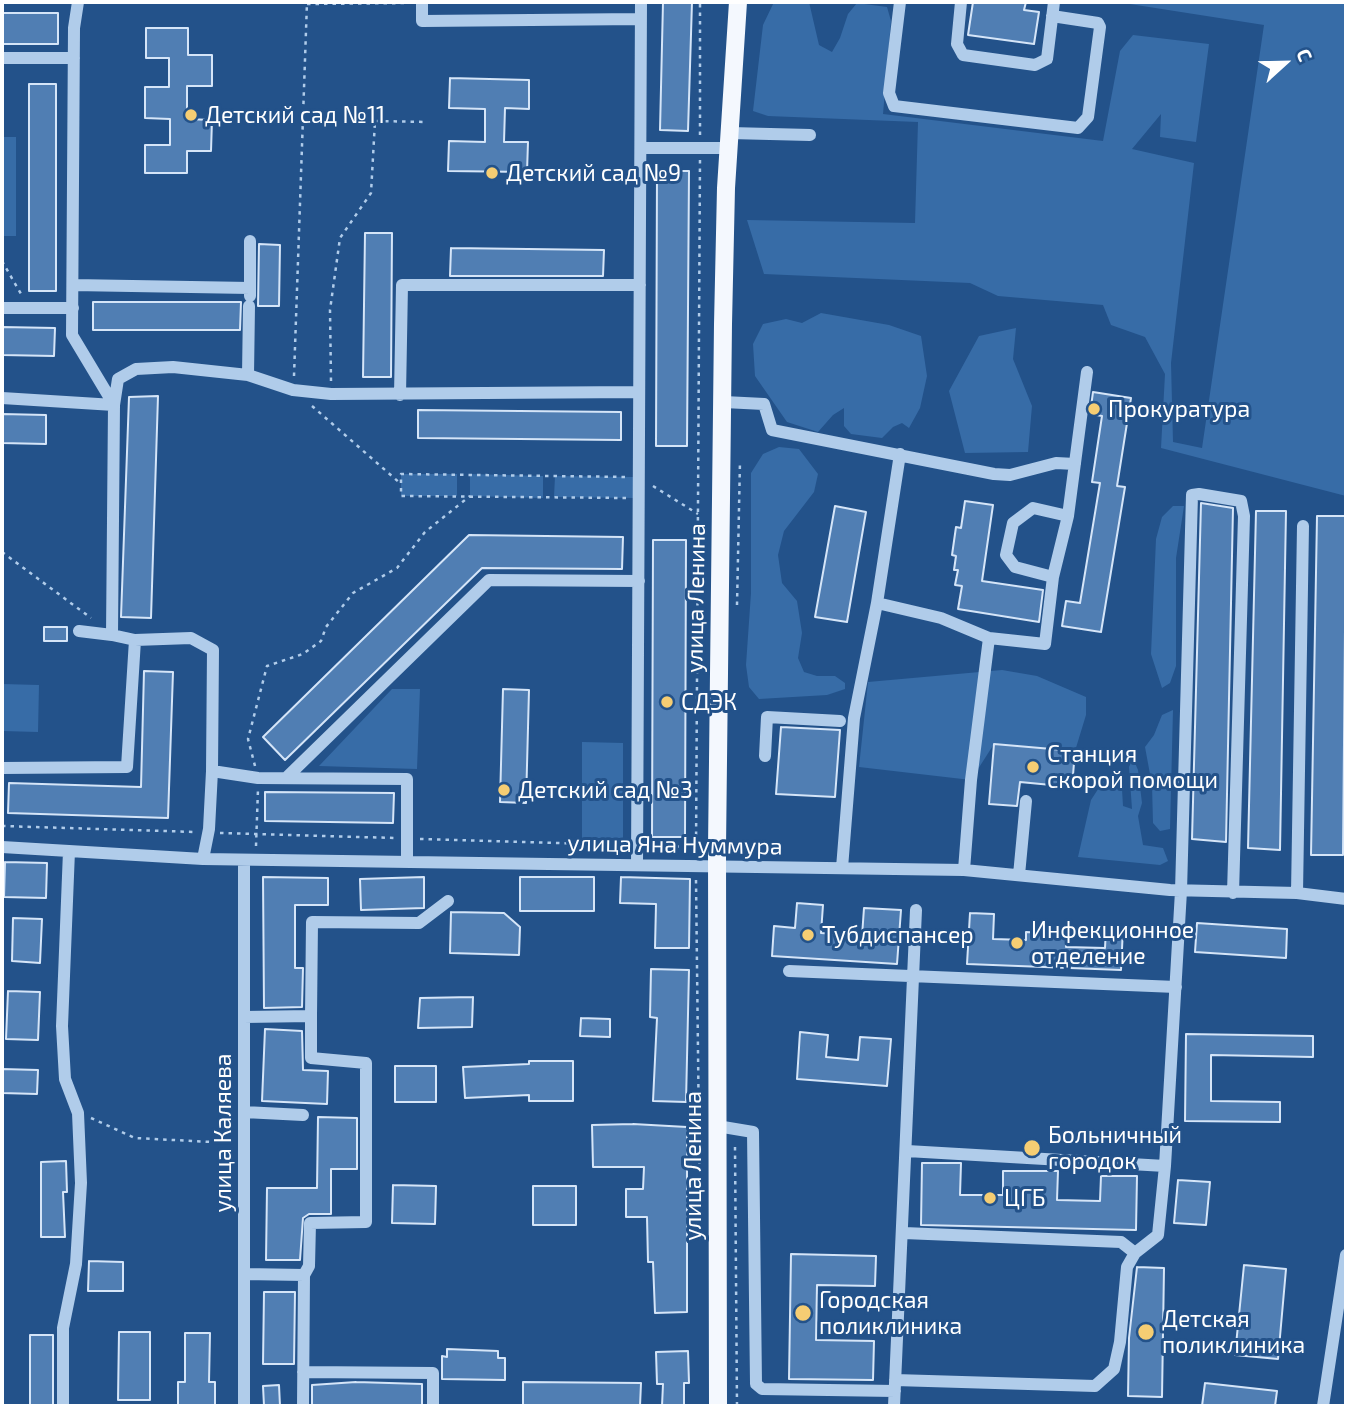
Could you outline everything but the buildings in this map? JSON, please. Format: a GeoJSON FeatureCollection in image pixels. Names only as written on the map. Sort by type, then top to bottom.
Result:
{"type":"FeatureCollection","features":[{"type":"Feature","properties":{"kind":"main road","name":"улица Ленина"},"geometry":{"type":"LineString","coordinates":[[718,1406],[726,1127],[717,857],[723,402],[729,140],[738,2]]}},
{"type":"Feature","properties":{"kind":"street"},"geometry":{"type":"LineString","coordinates":[[78,2],[74,58],[72,335],[114,405]]}},
{"type":"Feature","properties":{"kind":"street"},"geometry":{"type":"LineString","coordinates":[[422,2],[422,21],[640,19]]}},
{"type":"Feature","properties":{"kind":"street"},"geometry":{"type":"LineString","coordinates":[[637,865],[640,2]]}},
{"type":"Feature","properties":{"kind":"street"},"geometry":{"type":"LineString","coordinates":[[900,2],[890,93],[894,106],[1078,128],[1088,117],[1100,27],[1098,23],[1052,16]]}},
{"type":"Feature","properties":{"kind":"street"},"geometry":{"type":"LineString","coordinates":[[961,2],[957,44],[963,55],[1042,64],[1046,59],[1054,2]]}},
{"type":"Feature","properties":{"kind":"street"},"geometry":{"type":"LineString","coordinates":[[2,58],[74,58]]}},
{"type":"Feature","properties":{"kind":"street"},"geometry":{"type":"LineString","coordinates":[[641,148],[700,148],[729,140],[810,135]]}},
{"type":"Feature","properties":{"kind":"street"},"geometry":{"type":"LineString","coordinates":[[248,374],[250,241]]}},
{"type":"Feature","properties":{"kind":"street"},"geometry":{"type":"LineString","coordinates":[[73,285],[250,288]]}},
{"type":"Feature","properties":{"kind":"street"},"geometry":{"type":"LineString","coordinates":[[400,395],[402,285],[640,285]]}},
{"type":"Feature","properties":{"kind":"street"},"geometry":{"type":"LineString","coordinates":[[2,308],[73,308]]}},
{"type":"Feature","properties":{"kind":"street"},"geometry":{"type":"LineString","coordinates":[[108,635],[114,405],[118,379],[136,369],[173,367],[248,374],[293,390],[331,394],[639,392]]}},
{"type":"Feature","properties":{"kind":"street"},"geometry":{"type":"LineString","coordinates":[[877,603],[941,618],[989,638],[1045,644],[1053,577],[1068,516],[1087,372]]}},
{"type":"Feature","properties":{"kind":"street"},"geometry":{"type":"LineString","coordinates":[[2,398],[114,405]]}},
{"type":"Feature","properties":{"kind":"street"},"geometry":{"type":"LineString","coordinates":[[723,402],[764,404],[772,430],[994,474],[1010,475],[1056,463],[1075,464]]}},
{"type":"Feature","properties":{"kind":"street"},"geometry":{"type":"LineString","coordinates":[[842,868],[854,718],[877,603],[900,454]]}},
{"type":"Feature","properties":{"kind":"street"},"geometry":{"type":"LineString","coordinates":[[726,1127],[753,1132],[756,1384],[762,1389],[1096,1386],[1114,1369],[1121,1342],[1127,1267],[1135,1253],[1158,1235],[1165,1166],[1181,891],[1192,495],[1199,494],[1241,501],[1244,516],[1233,893]]}},
{"type":"Feature","properties":{"kind":"street"},"geometry":{"type":"LineString","coordinates":[[1053,577],[1015,567],[1006,555],[1013,523],[1033,508],[1068,516]]}},
{"type":"Feature","properties":{"kind":"street"},"geometry":{"type":"LineString","coordinates":[[1297,893],[1303,526]]}},
{"type":"Feature","properties":{"kind":"street"},"geometry":{"type":"LineString","coordinates":[[286,778],[489,580],[639,581]]}},
{"type":"Feature","properties":{"kind":"street"},"geometry":{"type":"LineString","coordinates":[[79,631],[135,640],[191,638],[213,650],[212,771],[209,832],[203,859]]}},
{"type":"Feature","properties":{"kind":"street"},"geometry":{"type":"LineString","coordinates":[[964,870],[971,780],[989,638]]}},
{"type":"Feature","properties":{"kind":"street"},"geometry":{"type":"LineString","coordinates":[[2,768],[127,767],[135,640]]}},
{"type":"Feature","properties":{"kind":"street"},"geometry":{"type":"LineString","coordinates":[[765,756],[767,717],[841,721]]}},
{"type":"Feature","properties":{"kind":"street"},"geometry":{"type":"LineString","coordinates":[[212,771],[258,778],[407,779],[407,862]]}},
{"type":"Feature","properties":{"kind":"street"},"geometry":{"type":"LineString","coordinates":[[1019,875],[1026,801]]}},
{"type":"Feature","properties":{"kind":"street","name":"улица Яна Нуммура"},"geometry":{"type":"LineString","coordinates":[[2,847],[250,860],[696,865],[717,857],[842,868],[964,870],[1181,891],[1297,893],[1346,899]]}},
{"type":"Feature","properties":{"kind":"street"},"geometry":{"type":"LineString","coordinates":[[63,1406],[63,1328],[76,1264],[81,1183],[78,1113],[65,1079],[62,1026],[69,851]]}},
{"type":"Feature","properties":{"kind":"street","name":"улица Каляева"},"geometry":{"type":"LineString","coordinates":[[244,1406],[244,1017],[250,860]]}},
{"type":"Feature","properties":{"kind":"street"},"geometry":{"type":"LineString","coordinates":[[303,1406],[304,1275],[309,1266],[310,1223],[366,1222],[366,1063],[311,1058],[312,922],[419,923],[448,901]]}},
{"type":"Feature","properties":{"kind":"street"},"geometry":{"type":"LineString","coordinates":[[894,1406],[904,1233],[916,909]]}},
{"type":"Feature","properties":{"kind":"street"},"geometry":{"type":"LineString","coordinates":[[789,971],[914,974],[1176,987]]}},
{"type":"Feature","properties":{"kind":"street"},"geometry":{"type":"LineString","coordinates":[[244,1017],[311,1016]]}},
{"type":"Feature","properties":{"kind":"street"},"geometry":{"type":"LineString","coordinates":[[244,1112],[303,1115]]}},
{"type":"Feature","properties":{"kind":"street"},"geometry":{"type":"LineString","coordinates":[[907,1151],[1165,1166]]}},
{"type":"Feature","properties":{"kind":"street"},"geometry":{"type":"LineString","coordinates":[[904,1233],[1121,1242],[1135,1253]]}},
{"type":"Feature","properties":{"kind":"street"},"geometry":{"type":"LineString","coordinates":[[1323,1406],[1346,1255]]}},
{"type":"Feature","properties":{"kind":"street"},"geometry":{"type":"LineString","coordinates":[[244,1274],[304,1275]]}},
{"type":"Feature","properties":{"kind":"street"},"geometry":{"type":"LineString","coordinates":[[303,1372],[433,1373],[433,1406]]}},
{"type":"Feature","properties":{"kind":"path"},"geometry":{"type":"LineString","coordinates":[[401,484],[293,390],[307,3],[422,2]]}},
{"type":"Feature","properties":{"kind":"path"},"geometry":{"type":"LineString","coordinates":[[701,2],[696,847],[701,1230]]}},
{"type":"Feature","properties":{"kind":"path"},"geometry":{"type":"LineString","coordinates":[[331,394],[330,310],[340,238],[371,193],[375,121],[427,122]]}},
{"type":"Feature","properties":{"kind":"path"},"geometry":{"type":"LineString","coordinates":[[2,261],[29,308]]}},
{"type":"Feature","properties":{"kind":"path"},"geometry":{"type":"LineString","coordinates":[[737,608],[740,461]]}},
{"type":"Feature","properties":{"kind":"path"},"geometry":{"type":"LineString","coordinates":[[639,498],[401,496],[401,474],[639,477],[698,514]]}},
{"type":"Feature","properties":{"kind":"path"},"geometry":{"type":"LineString","coordinates":[[250,860],[256,834],[258,778],[248,739],[267,666],[303,654],[321,641],[326,627],[353,593],[397,568],[425,532],[470,496]]}},
{"type":"Feature","properties":{"kind":"path"},"geometry":{"type":"LineString","coordinates":[[2,552],[95,621],[108,635]]}},
{"type":"Feature","properties":{"kind":"path"},"geometry":{"type":"LineString","coordinates":[[2,826],[696,847],[717,857]]}},
{"type":"Feature","properties":{"kind":"path"},"geometry":{"type":"LineString","coordinates":[[78,1113],[135,1138],[240,1143]]}},
{"type":"Feature","properties":{"kind":"path"},"geometry":{"type":"LineString","coordinates":[[726,1127],[737,1406]]}},
{"type":"Feature","properties":{"kind":"shaded area"},"geometry":{"type":"Polygon","coordinates":[[[774,2],[809,2],[819,45],[832,52],[848,14],[857,3],[887,7],[891,21],[883,114],[1103,141],[1120,51],[1133,35],[1209,44],[1196,142],[1160,137],[1161,114],[1132,149],[1194,163],[1171,363],[1173,442],[1202,448],[1264,25],[1117,2],[1346,2],[1346,496],[1161,448],[1165,374],[1145,337],[1111,325],[1103,305],[998,296],[970,283],[764,274],[747,220],[915,223],[918,122],[768,116],[753,111],[763,25],[774,2]]]}},
{"type":"Feature","properties":{"kind":"shaded area"},"geometry":{"type":"Polygon","coordinates":[[[2,137],[16,137],[16,236],[2,236],[2,137]]]}},
{"type":"Feature","properties":{"kind":"shaded area"},"geometry":{"type":"Polygon","coordinates":[[[821,313],[889,325],[921,336],[927,376],[920,408],[909,428],[902,423],[893,427],[882,438],[851,434],[844,426],[844,408],[833,415],[818,432],[787,422],[755,376],[753,344],[763,324],[786,319],[802,323],[821,313]]]}},
{"type":"Feature","properties":{"kind":"shaded area"},"geometry":{"type":"Polygon","coordinates":[[[1016,328],[1013,359],[1032,406],[1028,452],[965,453],[949,391],[979,336],[1016,328]]]}},
{"type":"Feature","properties":{"kind":"shaded area"},"geometry":{"type":"Polygon","coordinates":[[[779,447],[799,449],[818,474],[814,492],[784,531],[778,555],[782,583],[797,601],[802,633],[798,658],[804,672],[817,676],[835,676],[845,683],[845,689],[827,695],[759,699],[749,687],[746,665],[751,593],[751,473],[763,454],[779,447]]]}},
{"type":"Feature","properties":{"kind":"shaded area"},"geometry":{"type":"Polygon","coordinates":[[[401,474],[457,474],[457,496],[401,496],[401,474]]]}},
{"type":"Feature","properties":{"kind":"shaded area"},"geometry":{"type":"Polygon","coordinates":[[[470,474],[543,476],[543,498],[470,496],[470,474]]]}},
{"type":"Feature","properties":{"kind":"shaded area"},"geometry":{"type":"Polygon","coordinates":[[[555,476],[634,477],[634,498],[554,497],[555,476]]]}},
{"type":"Feature","properties":{"kind":"shaded area"},"geometry":{"type":"Polygon","coordinates":[[[1173,506],[1184,506],[1176,558],[1176,666],[1170,683],[1162,688],[1151,654],[1156,539],[1162,517],[1173,506]]]}},
{"type":"Feature","properties":{"kind":"shaded area"},"geometry":{"type":"Polygon","coordinates":[[[1002,670],[1037,676],[1086,697],[1086,715],[1075,751],[994,744],[971,780],[859,767],[868,682],[1002,670]]]}},
{"type":"Feature","properties":{"kind":"shaded area"},"geometry":{"type":"Polygon","coordinates":[[[2,684],[39,685],[38,732],[2,731],[2,684]]]}},
{"type":"Feature","properties":{"kind":"shaded area"},"geometry":{"type":"Polygon","coordinates":[[[392,689],[420,689],[417,769],[319,766],[392,689]]]}},
{"type":"Feature","properties":{"kind":"shaded area"},"geometry":{"type":"Polygon","coordinates":[[[1173,710],[1170,829],[1160,831],[1153,823],[1152,785],[1145,747],[1154,735],[1162,715],[1173,710]]]}},
{"type":"Feature","properties":{"kind":"shaded area"},"geometry":{"type":"Polygon","coordinates":[[[582,742],[623,743],[623,838],[582,838],[582,742]]]}},
{"type":"Feature","properties":{"kind":"shaded area"},"geometry":{"type":"Polygon","coordinates":[[[1133,758],[1138,770],[1142,803],[1138,816],[1143,845],[1163,848],[1168,861],[1160,865],[1078,857],[1091,800],[1104,780],[1121,772],[1123,806],[1132,809],[1129,767],[1133,758]]]}},
{"type":"Feature","properties":{"kind":"place","name":"Детский сад №11"},"geometry":{"type":"Point","coordinates":[191,115]}},
{"type":"Feature","properties":{"kind":"place","name":"Детский сад №9"},"geometry":{"type":"Point","coordinates":[492,173]}},
{"type":"Feature","properties":{"kind":"place","name":"Прокуратура"},"geometry":{"type":"Point","coordinates":[1094,409]}},
{"type":"Feature","properties":{"kind":"place","name":"СДЭК"},"geometry":{"type":"Point","coordinates":[667,702]}},
{"type":"Feature","properties":{"kind":"place","name":"Станция скорой помощи"},"geometry":{"type":"Point","coordinates":[1033,767]}},
{"type":"Feature","properties":{"kind":"place","name":"Детский сад №3"},"geometry":{"type":"Point","coordinates":[504,790]}},
{"type":"Feature","properties":{"kind":"place","name":"Тубдиспансер"},"geometry":{"type":"Point","coordinates":[808,935]}},
{"type":"Feature","properties":{"kind":"place","name":"Инфекционное отделение"},"geometry":{"type":"Point","coordinates":[1017,943]}},
{"type":"Feature","properties":{"kind":"place","name":"Больничный городок"},"geometry":{"type":"Point","coordinates":[1032,1148]}},
{"type":"Feature","properties":{"kind":"place","name":"ЦГБ"},"geometry":{"type":"Point","coordinates":[990,1198]}},
{"type":"Feature","properties":{"kind":"place","name":"Городская поликлиника"},"geometry":{"type":"Point","coordinates":[803,1313]}},
{"type":"Feature","properties":{"kind":"place","name":"Детская поликлиника"},"geometry":{"type":"Point","coordinates":[1146,1332]}}]}
